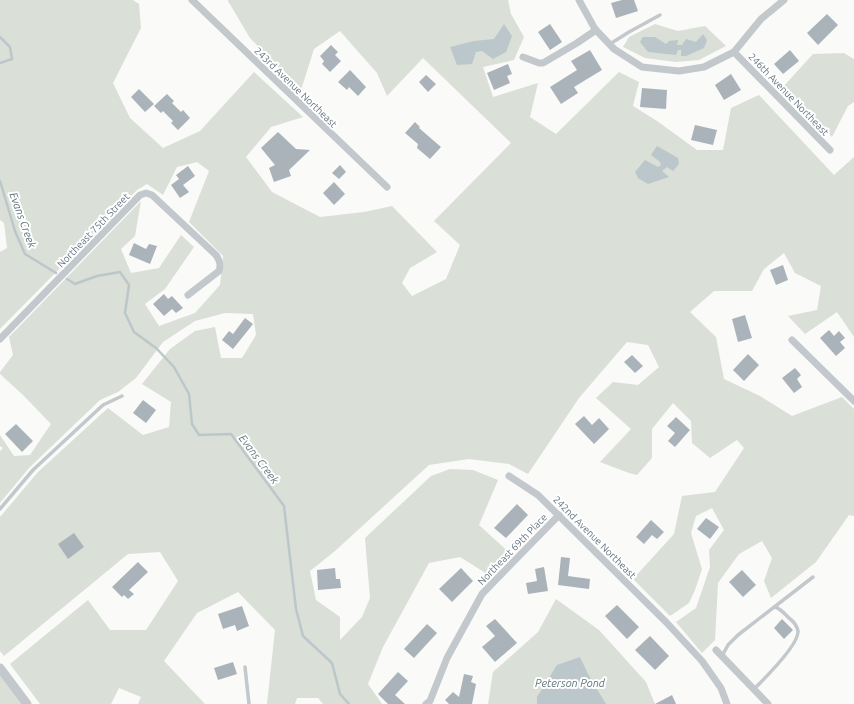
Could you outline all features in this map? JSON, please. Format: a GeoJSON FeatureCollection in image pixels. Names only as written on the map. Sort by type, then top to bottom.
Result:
{"type":"FeatureCollection","features":[{"type":"Feature","properties":{"kind":"street","name":"243rd Avenue Northeast"},"geometry":{"type":"LineString","coordinates":[[192,0],[387,187]]}},
{"type":"Feature","properties":{"kind":"street"},"geometry":{"type":"LineString","coordinates":[[579,0],[596,30],[614,50],[642,66],[679,71],[704,67],[734,52],[761,19],[784,0]]}},
{"type":"Feature","properties":{"kind":"street"},"geometry":{"type":"LineString","coordinates":[[523,57],[543,63],[596,30]]}},
{"type":"Feature","properties":{"kind":"street","name":"246th Avenue Northeast"},"geometry":{"type":"LineString","coordinates":[[734,52],[830,150]]}},
{"type":"Feature","properties":{"kind":"street","name":"Northeast 75th Street"},"geometry":{"type":"LineString","coordinates":[[0,339],[140,195],[146,193],[152,195],[216,255],[220,261],[219,271],[188,295]]}},
{"type":"Feature","properties":{"kind":"street"},"geometry":{"type":"LineString","coordinates":[[792,340],[854,402]]}},
{"type":"Feature","properties":{"kind":"street","name":"242nd Avenue Northeast"},"geometry":{"type":"LineString","coordinates":[[509,476],[538,495],[662,618],[702,661],[721,688],[727,704]]}},
{"type":"Feature","properties":{"kind":"street","name":"Northeast 69th Place"},"geometry":{"type":"LineString","coordinates":[[426,704],[430,701],[446,658],[482,594],[559,515]]}},
{"type":"Feature","properties":{"kind":"street"},"geometry":{"type":"LineString","coordinates":[[716,650],[768,704]]}},
{"type":"Feature","properties":{"kind":"street"},"geometry":{"type":"LineString","coordinates":[[0,668],[27,704]]}},
{"type":"Feature","properties":{"kind":"lane"},"geometry":{"type":"LineString","coordinates":[[609,45],[660,15]]}},
{"type":"Feature","properties":{"kind":"lane"},"geometry":{"type":"LineString","coordinates":[[0,510],[33,470],[103,405],[122,396]]}},
{"type":"Feature","properties":{"kind":"lane"},"geometry":{"type":"LineString","coordinates":[[722,656],[728,645],[738,635],[813,577]]}},
{"type":"Feature","properties":{"kind":"lane"},"geometry":{"type":"LineString","coordinates":[[754,689],[777,665],[796,638],[798,630],[794,622],[780,609],[775,607]]}},
{"type":"Feature","properties":{"kind":"lane"},"geometry":{"type":"LineString","coordinates":[[245,667],[249,704]]}},
{"type":"Feature","properties":{"kind":"shaded area"},"geometry":{"type":"Polygon","coordinates":[[[0,0],[133,0],[139,4],[141,28],[113,83],[130,118],[163,148],[200,131],[254,72],[303,117],[271,127],[246,157],[272,192],[320,217],[364,212],[392,206],[437,252],[410,268],[402,283],[412,296],[446,279],[460,245],[434,221],[511,143],[423,58],[387,96],[377,73],[340,31],[314,49],[301,90],[250,38],[228,0],[508,0],[511,14],[524,37],[514,60],[483,67],[493,97],[538,83],[530,117],[556,134],[619,72],[639,82],[633,106],[657,121],[697,150],[723,150],[731,108],[759,95],[834,175],[854,157],[854,337],[837,312],[805,334],[788,316],[817,310],[821,286],[795,273],[784,253],[764,269],[752,291],[714,291],[690,312],[716,337],[724,379],[760,396],[792,416],[842,397],[854,409],[854,516],[849,515],[816,562],[771,598],[764,581],[772,558],[762,541],[739,554],[718,583],[715,640],[702,653],[676,622],[696,608],[710,567],[709,550],[724,530],[712,508],[696,516],[691,533],[702,569],[689,603],[670,616],[633,579],[674,534],[682,496],[715,492],[744,448],[737,440],[710,458],[692,443],[691,421],[673,403],[652,429],[652,458],[637,475],[600,462],[631,429],[596,398],[613,382],[638,385],[659,367],[648,345],[627,342],[579,398],[528,474],[509,464],[469,459],[429,465],[335,551],[310,571],[316,600],[340,617],[340,640],[362,617],[370,598],[365,538],[431,476],[450,469],[473,470],[498,480],[479,525],[512,555],[492,577],[460,557],[429,563],[383,647],[368,684],[382,704],[323,704],[318,698],[297,698],[295,704],[267,704],[275,630],[238,592],[197,613],[164,661],[205,704],[138,704],[141,697],[119,688],[111,704],[40,704],[10,664],[88,600],[110,630],[146,630],[178,581],[160,552],[128,554],[4,656],[0,651],[0,517],[38,472],[108,408],[143,435],[169,427],[171,402],[142,384],[170,349],[195,331],[215,327],[221,358],[242,358],[256,335],[253,314],[225,313],[195,321],[163,342],[136,378],[118,392],[100,400],[29,468],[0,503],[0,451],[3,448],[0,446],[0,435],[14,456],[30,455],[51,424],[0,374],[13,355],[9,337],[141,201],[135,236],[121,249],[131,273],[159,268],[181,235],[194,247],[165,289],[145,304],[159,326],[195,313],[220,285],[223,256],[189,222],[209,171],[197,162],[177,167],[163,195],[147,184],[137,190],[0,329],[0,252],[7,248],[4,223],[0,220],[0,0]]]}},
{"type":"Feature","properties":{"kind":"shaded area"},"geometry":{"type":"Polygon","coordinates":[[[655,24],[678,31],[705,26],[726,46],[699,60],[676,62],[645,58],[623,47],[629,37],[655,24]]]}},
{"type":"Feature","properties":{"kind":"shaded area"},"geometry":{"type":"Polygon","coordinates":[[[844,53],[854,59],[854,102],[848,106],[832,137],[783,87],[813,54],[844,53]]]}},
{"type":"Feature","properties":{"kind":"shaded area"},"geometry":{"type":"Polygon","coordinates":[[[556,599],[599,630],[646,682],[655,704],[488,704],[493,672],[538,632],[556,599]]]}},
{"type":"Feature","properties":{"kind":"shaded area"},"geometry":{"type":"Polygon","coordinates":[[[0,668],[27,704],[0,704],[0,668]]]}},
{"type":"Feature","properties":{"kind":"water"},"geometry":{"type":"Polygon","coordinates":[[[504,24],[512,36],[506,52],[493,59],[482,51],[476,52],[472,64],[457,65],[450,47],[474,41],[494,39],[504,24]]]}},
{"type":"Feature","properties":{"kind":"water"},"geometry":{"type":"Polygon","coordinates":[[[703,34],[707,40],[704,48],[686,56],[681,56],[681,50],[678,50],[676,55],[648,52],[640,42],[643,37],[655,37],[666,44],[669,41],[678,40],[677,45],[682,45],[686,39],[696,42],[703,34]]]}},
{"type":"Feature","properties":{"kind":"water"},"geometry":{"type":"Polygon","coordinates":[[[657,146],[678,158],[679,164],[673,171],[667,167],[662,171],[669,177],[648,184],[638,178],[635,172],[645,160],[658,167],[661,165],[660,162],[651,155],[657,146]]]}},
{"type":"Feature","properties":{"kind":"water","name":"Peterson Pond"},"geometry":{"type":"Polygon","coordinates":[[[580,657],[588,674],[606,704],[537,704],[537,697],[557,665],[580,657]]]}},
{"type":"Feature","properties":{"kind":"building"},"geometry":{"type":"Polygon","coordinates":[[[622,0],[634,0],[638,11],[616,18],[611,3],[622,0]]]}},
{"type":"Feature","properties":{"kind":"building"},"geometry":{"type":"Polygon","coordinates":[[[827,14],[838,25],[818,45],[807,33],[827,14]]]}},
{"type":"Feature","properties":{"kind":"building"},"geometry":{"type":"Polygon","coordinates":[[[550,24],[562,42],[550,50],[538,32],[550,24]]]}},
{"type":"Feature","properties":{"kind":"building"},"geometry":{"type":"Polygon","coordinates":[[[331,45],[338,52],[335,55],[341,61],[330,72],[322,64],[324,61],[320,56],[331,45]]]}},
{"type":"Feature","properties":{"kind":"building"},"geometry":{"type":"Polygon","coordinates":[[[590,50],[602,70],[574,87],[578,93],[561,104],[550,87],[577,70],[571,61],[590,50]]]}},
{"type":"Feature","properties":{"kind":"building"},"geometry":{"type":"Polygon","coordinates":[[[790,50],[799,61],[783,74],[774,64],[790,50]]]}},
{"type":"Feature","properties":{"kind":"building"},"geometry":{"type":"Polygon","coordinates":[[[508,64],[512,74],[507,76],[510,83],[494,90],[487,73],[508,64]]]}},
{"type":"Feature","properties":{"kind":"building"},"geometry":{"type":"Polygon","coordinates":[[[350,70],[366,87],[358,96],[349,87],[347,90],[338,82],[350,70]]]}},
{"type":"Feature","properties":{"kind":"building"},"geometry":{"type":"Polygon","coordinates":[[[731,74],[741,90],[724,100],[715,85],[731,74]]]}},
{"type":"Feature","properties":{"kind":"building"},"geometry":{"type":"Polygon","coordinates":[[[426,75],[436,84],[428,92],[419,82],[426,75]]]}},
{"type":"Feature","properties":{"kind":"building"},"geometry":{"type":"Polygon","coordinates":[[[642,88],[667,90],[666,109],[640,107],[642,88]]]}},
{"type":"Feature","properties":{"kind":"building"},"geometry":{"type":"Polygon","coordinates":[[[139,89],[154,104],[145,112],[131,97],[139,89]]]}},
{"type":"Feature","properties":{"kind":"building"},"geometry":{"type":"Polygon","coordinates":[[[167,94],[174,101],[172,103],[181,112],[183,110],[190,118],[178,130],[171,123],[173,121],[163,111],[161,113],[154,106],[167,94]]]}},
{"type":"Feature","properties":{"kind":"building"},"geometry":{"type":"Polygon","coordinates":[[[415,122],[420,127],[419,128],[441,147],[430,159],[417,148],[418,144],[405,133],[415,122]]]}},
{"type":"Feature","properties":{"kind":"building"},"geometry":{"type":"Polygon","coordinates":[[[695,125],[717,130],[713,145],[691,140],[695,125]]]}},
{"type":"Feature","properties":{"kind":"building"},"geometry":{"type":"Polygon","coordinates":[[[278,132],[296,149],[310,150],[289,170],[291,176],[274,182],[269,168],[275,165],[261,148],[278,132]]]}},
{"type":"Feature","properties":{"kind":"building"},"geometry":{"type":"Polygon","coordinates":[[[340,165],[346,172],[339,179],[332,173],[340,165]]]}},
{"type":"Feature","properties":{"kind":"building"},"geometry":{"type":"Polygon","coordinates":[[[188,166],[195,176],[183,185],[189,192],[180,198],[171,185],[179,179],[176,175],[188,166]]]}},
{"type":"Feature","properties":{"kind":"building"},"geometry":{"type":"Polygon","coordinates":[[[334,182],[345,194],[334,205],[323,193],[334,182]]]}},
{"type":"Feature","properties":{"kind":"building"},"geometry":{"type":"Polygon","coordinates":[[[134,243],[146,249],[149,244],[157,246],[150,264],[129,255],[134,243]]]}},
{"type":"Feature","properties":{"kind":"building"},"geometry":{"type":"Polygon","coordinates":[[[783,265],[788,280],[776,285],[770,270],[783,265]]]}},
{"type":"Feature","properties":{"kind":"building"},"geometry":{"type":"Polygon","coordinates":[[[164,294],[168,299],[172,296],[183,308],[176,313],[172,309],[164,316],[153,304],[164,294]]]}},
{"type":"Feature","properties":{"kind":"building"},"geometry":{"type":"Polygon","coordinates":[[[745,315],[752,338],[738,342],[732,319],[745,315]]]}},
{"type":"Feature","properties":{"kind":"building"},"geometry":{"type":"Polygon","coordinates":[[[245,318],[253,324],[233,349],[222,340],[229,331],[233,334],[245,318]]]}},
{"type":"Feature","properties":{"kind":"building"},"geometry":{"type":"Polygon","coordinates":[[[829,330],[834,336],[839,331],[845,338],[840,342],[845,348],[836,356],[820,338],[829,330]]]}},
{"type":"Feature","properties":{"kind":"building"},"geometry":{"type":"Polygon","coordinates":[[[748,354],[759,365],[744,381],[733,370],[748,354]]]}},
{"type":"Feature","properties":{"kind":"building"},"geometry":{"type":"Polygon","coordinates":[[[632,355],[643,366],[635,373],[624,362],[632,355]]]}},
{"type":"Feature","properties":{"kind":"building"},"geometry":{"type":"Polygon","coordinates":[[[795,368],[801,375],[797,379],[802,387],[794,393],[782,378],[795,368]]]}},
{"type":"Feature","properties":{"kind":"building"},"geometry":{"type":"Polygon","coordinates":[[[143,400],[156,410],[146,423],[133,413],[143,400]]]}},
{"type":"Feature","properties":{"kind":"building"},"geometry":{"type":"Polygon","coordinates":[[[584,416],[592,425],[599,418],[609,429],[594,444],[575,424],[584,416]]]}},
{"type":"Feature","properties":{"kind":"building"},"geometry":{"type":"Polygon","coordinates":[[[676,417],[690,430],[675,447],[668,441],[675,433],[667,426],[676,417]]]}},
{"type":"Feature","properties":{"kind":"building"},"geometry":{"type":"Polygon","coordinates":[[[16,424],[33,441],[22,452],[5,434],[16,424]]]}},
{"type":"Feature","properties":{"kind":"building"},"geometry":{"type":"Polygon","coordinates":[[[517,504],[528,515],[506,538],[494,528],[517,504]]]}},
{"type":"Feature","properties":{"kind":"building"},"geometry":{"type":"Polygon","coordinates":[[[706,518],[719,527],[710,539],[697,529],[706,518]]]}},
{"type":"Feature","properties":{"kind":"building"},"geometry":{"type":"Polygon","coordinates":[[[651,520],[664,532],[657,539],[652,535],[644,544],[636,537],[651,520]]]}},
{"type":"Feature","properties":{"kind":"building"},"geometry":{"type":"Polygon","coordinates":[[[74,533],[84,547],[68,559],[58,544],[74,533]]]}},
{"type":"Feature","properties":{"kind":"building"},"geometry":{"type":"Polygon","coordinates":[[[561,557],[570,558],[568,576],[590,579],[589,589],[558,585],[561,557]]]}},
{"type":"Feature","properties":{"kind":"building"},"geometry":{"type":"Polygon","coordinates":[[[138,562],[148,572],[129,590],[134,594],[128,599],[124,595],[122,597],[112,587],[138,562]]]}},
{"type":"Feature","properties":{"kind":"building"},"geometry":{"type":"Polygon","coordinates":[[[544,567],[548,591],[528,594],[526,583],[537,581],[535,569],[544,567]]]}},
{"type":"Feature","properties":{"kind":"building"},"geometry":{"type":"Polygon","coordinates":[[[335,568],[336,579],[340,579],[341,588],[318,590],[317,570],[335,568]]]}},
{"type":"Feature","properties":{"kind":"building"},"geometry":{"type":"Polygon","coordinates":[[[461,568],[473,581],[452,602],[439,589],[461,568]]]}},
{"type":"Feature","properties":{"kind":"building"},"geometry":{"type":"Polygon","coordinates":[[[742,570],[756,585],[743,597],[729,582],[742,570]]]}},
{"type":"Feature","properties":{"kind":"building"},"geometry":{"type":"Polygon","coordinates":[[[617,605],[639,627],[627,639],[605,616],[617,605]]]}},
{"type":"Feature","properties":{"kind":"building"},"geometry":{"type":"Polygon","coordinates":[[[242,606],[249,626],[237,631],[235,625],[223,629],[218,614],[242,606]]]}},
{"type":"Feature","properties":{"kind":"building"},"geometry":{"type":"Polygon","coordinates":[[[495,619],[517,643],[495,662],[482,647],[495,636],[486,626],[495,619]]]}},
{"type":"Feature","properties":{"kind":"building"},"geometry":{"type":"Polygon","coordinates":[[[782,619],[793,630],[784,639],[774,628],[782,619]]]}},
{"type":"Feature","properties":{"kind":"building"},"geometry":{"type":"Polygon","coordinates":[[[427,624],[437,633],[414,658],[404,649],[427,624]]]}},
{"type":"Feature","properties":{"kind":"building"},"geometry":{"type":"Polygon","coordinates":[[[650,636],[669,656],[655,670],[635,650],[650,636]]]}},
{"type":"Feature","properties":{"kind":"building"},"geometry":{"type":"Polygon","coordinates":[[[233,662],[237,674],[218,680],[214,668],[233,662]]]}},
{"type":"Feature","properties":{"kind":"building"},"geometry":{"type":"Polygon","coordinates":[[[398,672],[408,681],[395,695],[405,704],[388,704],[378,694],[398,672]]]}},
{"type":"Feature","properties":{"kind":"building"},"geometry":{"type":"Polygon","coordinates":[[[464,674],[473,676],[471,682],[476,684],[472,704],[449,704],[445,700],[453,692],[459,697],[464,674]]]}},
{"type":"Feature","properties":{"kind":"building"},"geometry":{"type":"Polygon","coordinates":[[[672,695],[676,704],[655,704],[672,695]]]}},
{"type":"Feature","properties":{"kind":"waterway","name":"Evans Creek"},"geometry":{"type":"LineString","coordinates":[[0,37],[10,47],[12,59],[0,63]]}},
{"type":"Feature","properties":{"kind":"waterway","name":"Evans Creek"},"geometry":{"type":"LineString","coordinates":[[0,181],[15,231],[25,254],[56,273]]}},
{"type":"Feature","properties":{"kind":"waterway","name":"Evans Creek"},"geometry":{"type":"LineString","coordinates":[[67,279],[75,284],[97,276],[120,272],[129,285],[125,313],[134,332],[156,348],[174,367],[189,394],[192,424],[199,435],[231,434],[284,506],[296,609],[303,636],[332,663],[340,694],[349,704]]}}]}
